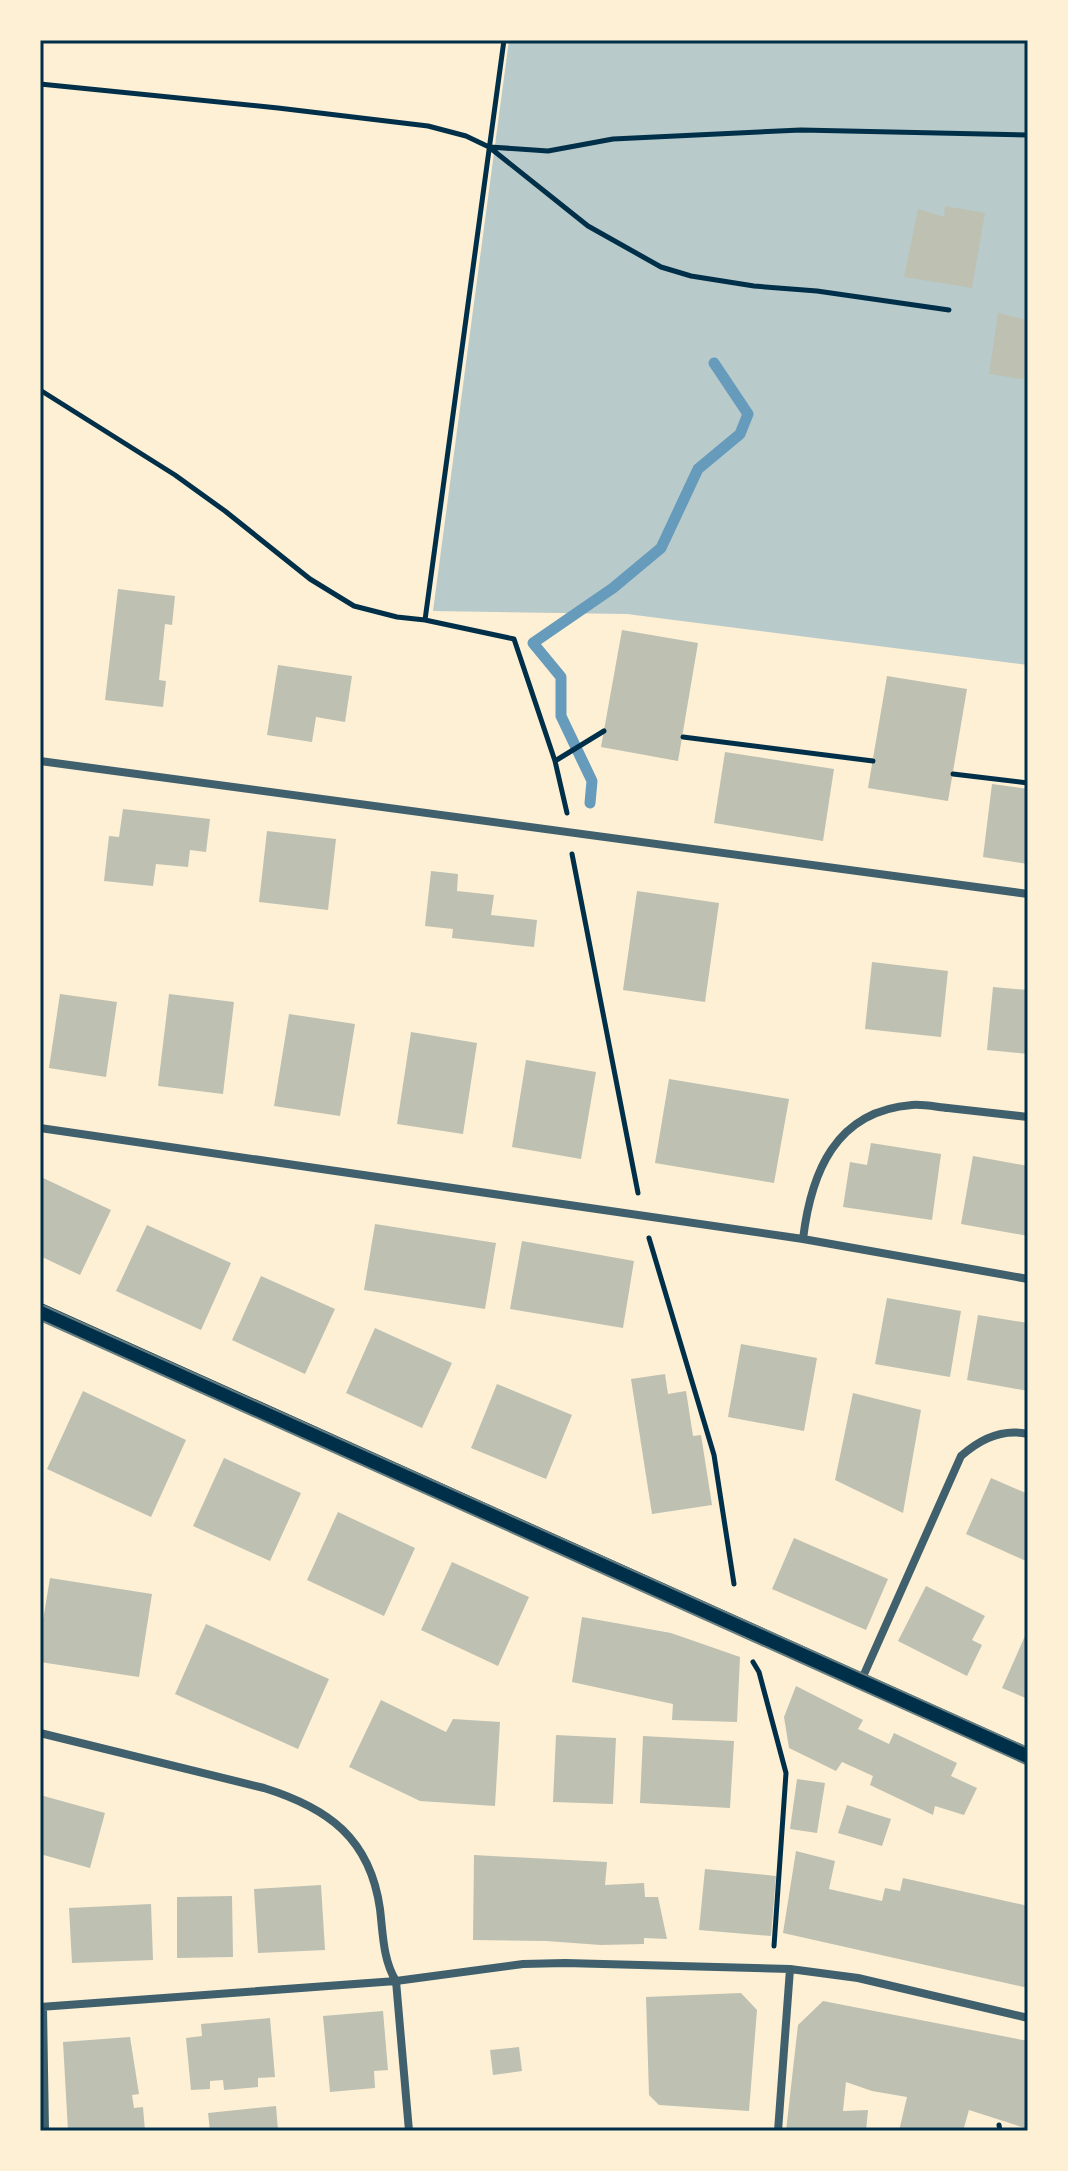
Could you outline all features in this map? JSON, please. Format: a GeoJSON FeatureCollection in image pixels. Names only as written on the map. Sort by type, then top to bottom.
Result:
{"type":"FeatureCollection","features":[{"type":"Feature","properties":{"kind":"main road"},"geometry":{"type":"LineString","coordinates":[[40,1311],[1028,1756]]}},
{"type":"Feature","properties":{"kind":"street"},"geometry":{"type":"LineString","coordinates":[[40,761],[1028,894]]}},
{"type":"Feature","properties":{"kind":"street"},"geometry":{"type":"LineString","coordinates":[[803,1239],[812,1193],[822,1165],[837,1139],[861,1119],[888,1109],[913,1105],[1028,1117]]}},
{"type":"Feature","properties":{"kind":"street"},"geometry":{"type":"LineString","coordinates":[[40,1128],[803,1239],[1028,1279]]}},
{"type":"Feature","properties":{"kind":"street"},"geometry":{"type":"LineString","coordinates":[[861,1681],[961,1456],[979,1440],[1005,1433],[1028,1434]]}},
{"type":"Feature","properties":{"kind":"street"},"geometry":{"type":"LineString","coordinates":[[40,1733],[300,1799],[326,1815],[349,1836],[366,1861],[377,1888],[387,1967],[396,1981],[409,2131]]}},
{"type":"Feature","properties":{"kind":"street"},"geometry":{"type":"LineString","coordinates":[[45,2131],[42,2007],[396,1981],[523,1964],[565,1963],[790,1969],[858,1978],[1028,2018]]}},
{"type":"Feature","properties":{"kind":"street"},"geometry":{"type":"LineString","coordinates":[[778,2131],[790,1969]]}},
{"type":"Feature","properties":{"kind":"path"},"geometry":{"type":"LineString","coordinates":[[425,620],[504,40]]}},
{"type":"Feature","properties":{"kind":"path"},"geometry":{"type":"LineString","coordinates":[[40,84],[428,126],[466,136],[489,147],[588,226],[661,267],[691,276],[754,286],[817,291],[949,310]]}},
{"type":"Feature","properties":{"kind":"path"},"geometry":{"type":"LineString","coordinates":[[489,147],[548,151],[613,139],[801,130],[1028,135]]}},
{"type":"Feature","properties":{"kind":"path"},"geometry":{"type":"LineString","coordinates":[[40,390],[200,493],[332,594],[354,606],[514,639],[556,760],[565,808]]}},
{"type":"Feature","properties":{"kind":"path"},"geometry":{"type":"LineString","coordinates":[[556,760],[604,731]]}},
{"type":"Feature","properties":{"kind":"path"},"geometry":{"type":"LineString","coordinates":[[683,737],[873,761]]}},
{"type":"Feature","properties":{"kind":"path"},"geometry":{"type":"LineString","coordinates":[[953,774],[1028,783]]}},
{"type":"Feature","properties":{"kind":"path"},"geometry":{"type":"LineString","coordinates":[[571,859],[652,1250],[714,1455],[734,1584]]}},
{"type":"Feature","properties":{"kind":"path"},"geometry":{"type":"LineString","coordinates":[[759,1672],[786,1773],[776,1931]]}},
{"type":"Feature","properties":{"kind":"shaded area"},"geometry":{"type":"Polygon","coordinates":[[[509,40],[1028,40],[1028,665],[627,614],[433,611],[509,40]]]}},
{"type":"Feature","properties":{"kind":"building"},"geometry":{"type":"Polygon","coordinates":[[[945,206],[985,213],[972,288],[904,277],[918,209],[944,217],[945,206]]]}},
{"type":"Feature","properties":{"kind":"building"},"geometry":{"type":"Polygon","coordinates":[[[998,313],[1028,320],[1028,380],[989,374],[998,313]]]}},
{"type":"Feature","properties":{"kind":"building"},"geometry":{"type":"Polygon","coordinates":[[[118,589],[175,596],[172,625],[165,624],[159,680],[166,681],[163,707],[105,700],[118,589]]]}},
{"type":"Feature","properties":{"kind":"building"},"geometry":{"type":"Polygon","coordinates":[[[622,630],[698,643],[678,761],[601,747],[622,630]]]}},
{"type":"Feature","properties":{"kind":"building"},"geometry":{"type":"Polygon","coordinates":[[[278,665],[352,676],[345,722],[316,717],[312,742],[267,735],[278,665]]]}},
{"type":"Feature","properties":{"kind":"building"},"geometry":{"type":"Polygon","coordinates":[[[887,676],[967,689],[948,801],[868,788],[887,676]]]}},
{"type":"Feature","properties":{"kind":"building"},"geometry":{"type":"Polygon","coordinates":[[[725,752],[834,769],[823,841],[714,823],[725,752]]]}},
{"type":"Feature","properties":{"kind":"building"},"geometry":{"type":"Polygon","coordinates":[[[992,784],[1028,789],[1028,864],[983,857],[992,784]]]}},
{"type":"Feature","properties":{"kind":"building"},"geometry":{"type":"Polygon","coordinates":[[[123,809],[210,819],[206,852],[190,850],[188,867],[156,864],[153,886],[104,881],[109,836],[119,837],[123,809]]]}},
{"type":"Feature","properties":{"kind":"building"},"geometry":{"type":"Polygon","coordinates":[[[267,831],[336,839],[328,910],[259,902],[267,831]]]}},
{"type":"Feature","properties":{"kind":"building"},"geometry":{"type":"Polygon","coordinates":[[[431,871],[458,874],[457,891],[494,895],[491,915],[537,920],[534,947],[452,938],[453,929],[425,926],[431,871]]]}},
{"type":"Feature","properties":{"kind":"building"},"geometry":{"type":"Polygon","coordinates":[[[637,891],[719,903],[705,1002],[623,990],[637,891]]]}},
{"type":"Feature","properties":{"kind":"building"},"geometry":{"type":"Polygon","coordinates":[[[872,962],[948,971],[941,1037],[865,1029],[872,962]]]}},
{"type":"Feature","properties":{"kind":"building"},"geometry":{"type":"Polygon","coordinates":[[[993,987],[1028,990],[1028,1054],[987,1050],[993,987]]]}},
{"type":"Feature","properties":{"kind":"building"},"geometry":{"type":"Polygon","coordinates":[[[60,994],[117,1002],[106,1077],[49,1068],[60,994]]]}},
{"type":"Feature","properties":{"kind":"building"},"geometry":{"type":"Polygon","coordinates":[[[169,994],[234,1002],[223,1094],[158,1086],[169,994]]]}},
{"type":"Feature","properties":{"kind":"building"},"geometry":{"type":"Polygon","coordinates":[[[289,1014],[355,1024],[340,1116],[274,1106],[289,1014]]]}},
{"type":"Feature","properties":{"kind":"building"},"geometry":{"type":"Polygon","coordinates":[[[411,1032],[477,1043],[463,1134],[397,1124],[411,1032]]]}},
{"type":"Feature","properties":{"kind":"building"},"geometry":{"type":"Polygon","coordinates":[[[526,1060],[596,1072],[581,1159],[512,1147],[526,1060]]]}},
{"type":"Feature","properties":{"kind":"building"},"geometry":{"type":"Polygon","coordinates":[[[669,1079],[789,1099],[774,1183],[655,1163],[669,1079]]]}},
{"type":"Feature","properties":{"kind":"building"},"geometry":{"type":"Polygon","coordinates":[[[871,1143],[941,1154],[932,1220],[843,1207],[850,1162],[867,1165],[871,1143]]]}},
{"type":"Feature","properties":{"kind":"building"},"geometry":{"type":"Polygon","coordinates":[[[973,1156],[1028,1166],[1028,1236],[961,1224],[973,1156]]]}},
{"type":"Feature","properties":{"kind":"building"},"geometry":{"type":"Polygon","coordinates":[[[41,1177],[111,1210],[80,1275],[40,1256],[41,1177]]]}},
{"type":"Feature","properties":{"kind":"building"},"geometry":{"type":"Polygon","coordinates":[[[375,1224],[496,1243],[485,1309],[364,1290],[375,1224]]]}},
{"type":"Feature","properties":{"kind":"building"},"geometry":{"type":"Polygon","coordinates":[[[147,1225],[231,1263],[201,1330],[116,1291],[147,1225]]]}},
{"type":"Feature","properties":{"kind":"building"},"geometry":{"type":"Polygon","coordinates":[[[522,1241],[634,1261],[623,1328],[510,1309],[522,1241]]]}},
{"type":"Feature","properties":{"kind":"building"},"geometry":{"type":"Polygon","coordinates":[[[261,1276],[335,1309],[305,1374],[232,1340],[261,1276]]]}},
{"type":"Feature","properties":{"kind":"building"},"geometry":{"type":"Polygon","coordinates":[[[887,1298],[961,1311],[950,1377],[875,1364],[887,1298]]]}},
{"type":"Feature","properties":{"kind":"building"},"geometry":{"type":"Polygon","coordinates":[[[978,1315],[1028,1323],[1028,1391],[967,1380],[978,1315]]]}},
{"type":"Feature","properties":{"kind":"building"},"geometry":{"type":"Polygon","coordinates":[[[375,1328],[452,1363],[422,1428],[346,1393],[375,1328]]]}},
{"type":"Feature","properties":{"kind":"building"},"geometry":{"type":"Polygon","coordinates":[[[741,1344],[817,1358],[804,1431],[728,1417],[741,1344]]]}},
{"type":"Feature","properties":{"kind":"building"},"geometry":{"type":"Polygon","coordinates":[[[665,1374],[668,1394],[686,1391],[693,1436],[701,1435],[712,1505],[652,1514],[631,1379],[665,1374]]]}},
{"type":"Feature","properties":{"kind":"building"},"geometry":{"type":"Polygon","coordinates":[[[497,1384],[572,1415],[546,1479],[471,1448],[497,1384]]]}},
{"type":"Feature","properties":{"kind":"building"},"geometry":{"type":"Polygon","coordinates":[[[83,1391],[186,1440],[151,1517],[47,1469],[83,1391]]]}},
{"type":"Feature","properties":{"kind":"building"},"geometry":{"type":"Polygon","coordinates":[[[853,1393],[921,1410],[903,1513],[835,1480],[853,1393]]]}},
{"type":"Feature","properties":{"kind":"building"},"geometry":{"type":"Polygon","coordinates":[[[224,1458],[301,1493],[270,1561],[193,1526],[224,1458]]]}},
{"type":"Feature","properties":{"kind":"building"},"geometry":{"type":"Polygon","coordinates":[[[991,1478],[1028,1494],[1028,1562],[966,1534],[991,1478]]]}},
{"type":"Feature","properties":{"kind":"building"},"geometry":{"type":"Polygon","coordinates":[[[338,1512],[415,1548],[384,1616],[307,1580],[338,1512]]]}},
{"type":"Feature","properties":{"kind":"building"},"geometry":{"type":"Polygon","coordinates":[[[794,1538],[888,1579],[866,1630],[772,1589],[794,1538]]]}},
{"type":"Feature","properties":{"kind":"building"},"geometry":{"type":"Polygon","coordinates":[[[452,1562],[529,1597],[498,1666],[421,1630],[452,1562]]]}},
{"type":"Feature","properties":{"kind":"building"},"geometry":{"type":"Polygon","coordinates":[[[50,1578],[152,1594],[139,1677],[40,1662],[40,1638],[50,1578]]]}},
{"type":"Feature","properties":{"kind":"building"},"geometry":{"type":"Polygon","coordinates":[[[926,1586],[985,1616],[972,1640],[982,1645],[967,1676],[898,1641],[926,1586]]]}},
{"type":"Feature","properties":{"kind":"building"},"geometry":{"type":"Polygon","coordinates":[[[582,1617],[671,1633],[740,1657],[737,1722],[672,1720],[673,1704],[572,1682],[582,1617]]]}},
{"type":"Feature","properties":{"kind":"building"},"geometry":{"type":"Polygon","coordinates":[[[206,1624],[329,1679],[298,1749],[175,1694],[206,1624]]]}},
{"type":"Feature","properties":{"kind":"building"},"geometry":{"type":"Polygon","coordinates":[[[1028,1629],[1028,1699],[1002,1688],[1028,1629]]]}},
{"type":"Feature","properties":{"kind":"building"},"geometry":{"type":"Polygon","coordinates":[[[796,1686],[863,1720],[858,1729],[889,1744],[894,1733],[957,1763],[951,1776],[977,1788],[964,1815],[935,1806],[933,1815],[870,1785],[873,1776],[842,1762],[836,1771],[789,1748],[784,1717],[796,1686]]]}},
{"type":"Feature","properties":{"kind":"building"},"geometry":{"type":"Polygon","coordinates":[[[381,1700],[446,1732],[453,1719],[500,1722],[495,1806],[420,1801],[349,1767],[381,1700]]]}},
{"type":"Feature","properties":{"kind":"building"},"geometry":{"type":"Polygon","coordinates":[[[556,1735],[616,1738],[613,1804],[553,1802],[556,1735]]]}},
{"type":"Feature","properties":{"kind":"building"},"geometry":{"type":"Polygon","coordinates":[[[643,1736],[734,1741],[730,1808],[640,1803],[643,1736]]]}},
{"type":"Feature","properties":{"kind":"building"},"geometry":{"type":"Polygon","coordinates":[[[797,1779],[825,1783],[817,1833],[790,1829],[797,1779]]]}},
{"type":"Feature","properties":{"kind":"building"},"geometry":{"type":"Polygon","coordinates":[[[40,1795],[105,1813],[90,1868],[40,1854],[40,1795]]]}},
{"type":"Feature","properties":{"kind":"building"},"geometry":{"type":"Polygon","coordinates":[[[847,1805],[891,1819],[882,1846],[838,1833],[847,1805]]]}},
{"type":"Feature","properties":{"kind":"building"},"geometry":{"type":"Polygon","coordinates":[[[796,1851],[835,1861],[829,1889],[882,1901],[885,1888],[900,1891],[903,1878],[1028,1906],[1028,1988],[783,1933],[796,1851]]]}},
{"type":"Feature","properties":{"kind":"building"},"geometry":{"type":"Polygon","coordinates":[[[474,1855],[607,1862],[605,1885],[644,1883],[645,1897],[658,1897],[667,1939],[644,1938],[644,1944],[601,1945],[473,1940],[474,1855]]]}},
{"type":"Feature","properties":{"kind":"building"},"geometry":{"type":"Polygon","coordinates":[[[705,1869],[776,1876],[771,1936],[699,1930],[705,1869]]]}},
{"type":"Feature","properties":{"kind":"building"},"geometry":{"type":"Polygon","coordinates":[[[321,1885],[325,1950],[258,1953],[254,1889],[321,1885]]]}},
{"type":"Feature","properties":{"kind":"building"},"geometry":{"type":"Polygon","coordinates":[[[232,1896],[233,1957],[177,1958],[177,1897],[232,1896]]]}},
{"type":"Feature","properties":{"kind":"building"},"geometry":{"type":"Polygon","coordinates":[[[151,1904],[153,1960],[72,1963],[69,1908],[151,1904]]]}},
{"type":"Feature","properties":{"kind":"building"},"geometry":{"type":"Polygon","coordinates":[[[741,1993],[757,2010],[749,2111],[659,2105],[649,2095],[646,1997],[741,1993]]]}},
{"type":"Feature","properties":{"kind":"building"},"geometry":{"type":"Polygon","coordinates":[[[823,2001],[1028,2041],[1028,2129],[969,2110],[963,2131],[899,2131],[907,2097],[872,2091],[846,2082],[843,2111],[868,2110],[866,2131],[786,2131],[798,2025],[823,2001]]]}},
{"type":"Feature","properties":{"kind":"building"},"geometry":{"type":"Polygon","coordinates":[[[383,2011],[388,2070],[374,2071],[375,2088],[330,2092],[323,2016],[383,2011]]]}},
{"type":"Feature","properties":{"kind":"building"},"geometry":{"type":"Polygon","coordinates":[[[270,2018],[275,2077],[258,2078],[258,2087],[224,2090],[223,2080],[210,2081],[210,2089],[191,2090],[186,2038],[202,2036],[201,2024],[270,2018]]]}},
{"type":"Feature","properties":{"kind":"building"},"geometry":{"type":"Polygon","coordinates":[[[130,2037],[139,2094],[132,2095],[134,2108],[143,2107],[145,2131],[68,2131],[63,2042],[130,2037]]]}},
{"type":"Feature","properties":{"kind":"building"},"geometry":{"type":"Polygon","coordinates":[[[519,2047],[522,2071],[493,2075],[490,2050],[519,2047]]]}},
{"type":"Feature","properties":{"kind":"building"},"geometry":{"type":"Polygon","coordinates":[[[276,2106],[278,2131],[210,2131],[208,2113],[276,2106]]]}},
{"type":"Feature","properties":{"kind":"waterway"},"geometry":{"type":"LineString","coordinates":[[590,803],[592,781],[561,716],[561,677],[533,643],[613,588],[661,548],[698,469],[740,434],[748,414],[714,363]]}},
{"type":"Feature","properties":{"kind":"tram line"},"geometry":{"type":"LineString","coordinates":[[40,1304],[1028,1748]]}},
{"type":"Feature","properties":{"kind":"tram line"},"geometry":{"type":"LineString","coordinates":[[40,1320],[1028,1765]]}}]}
